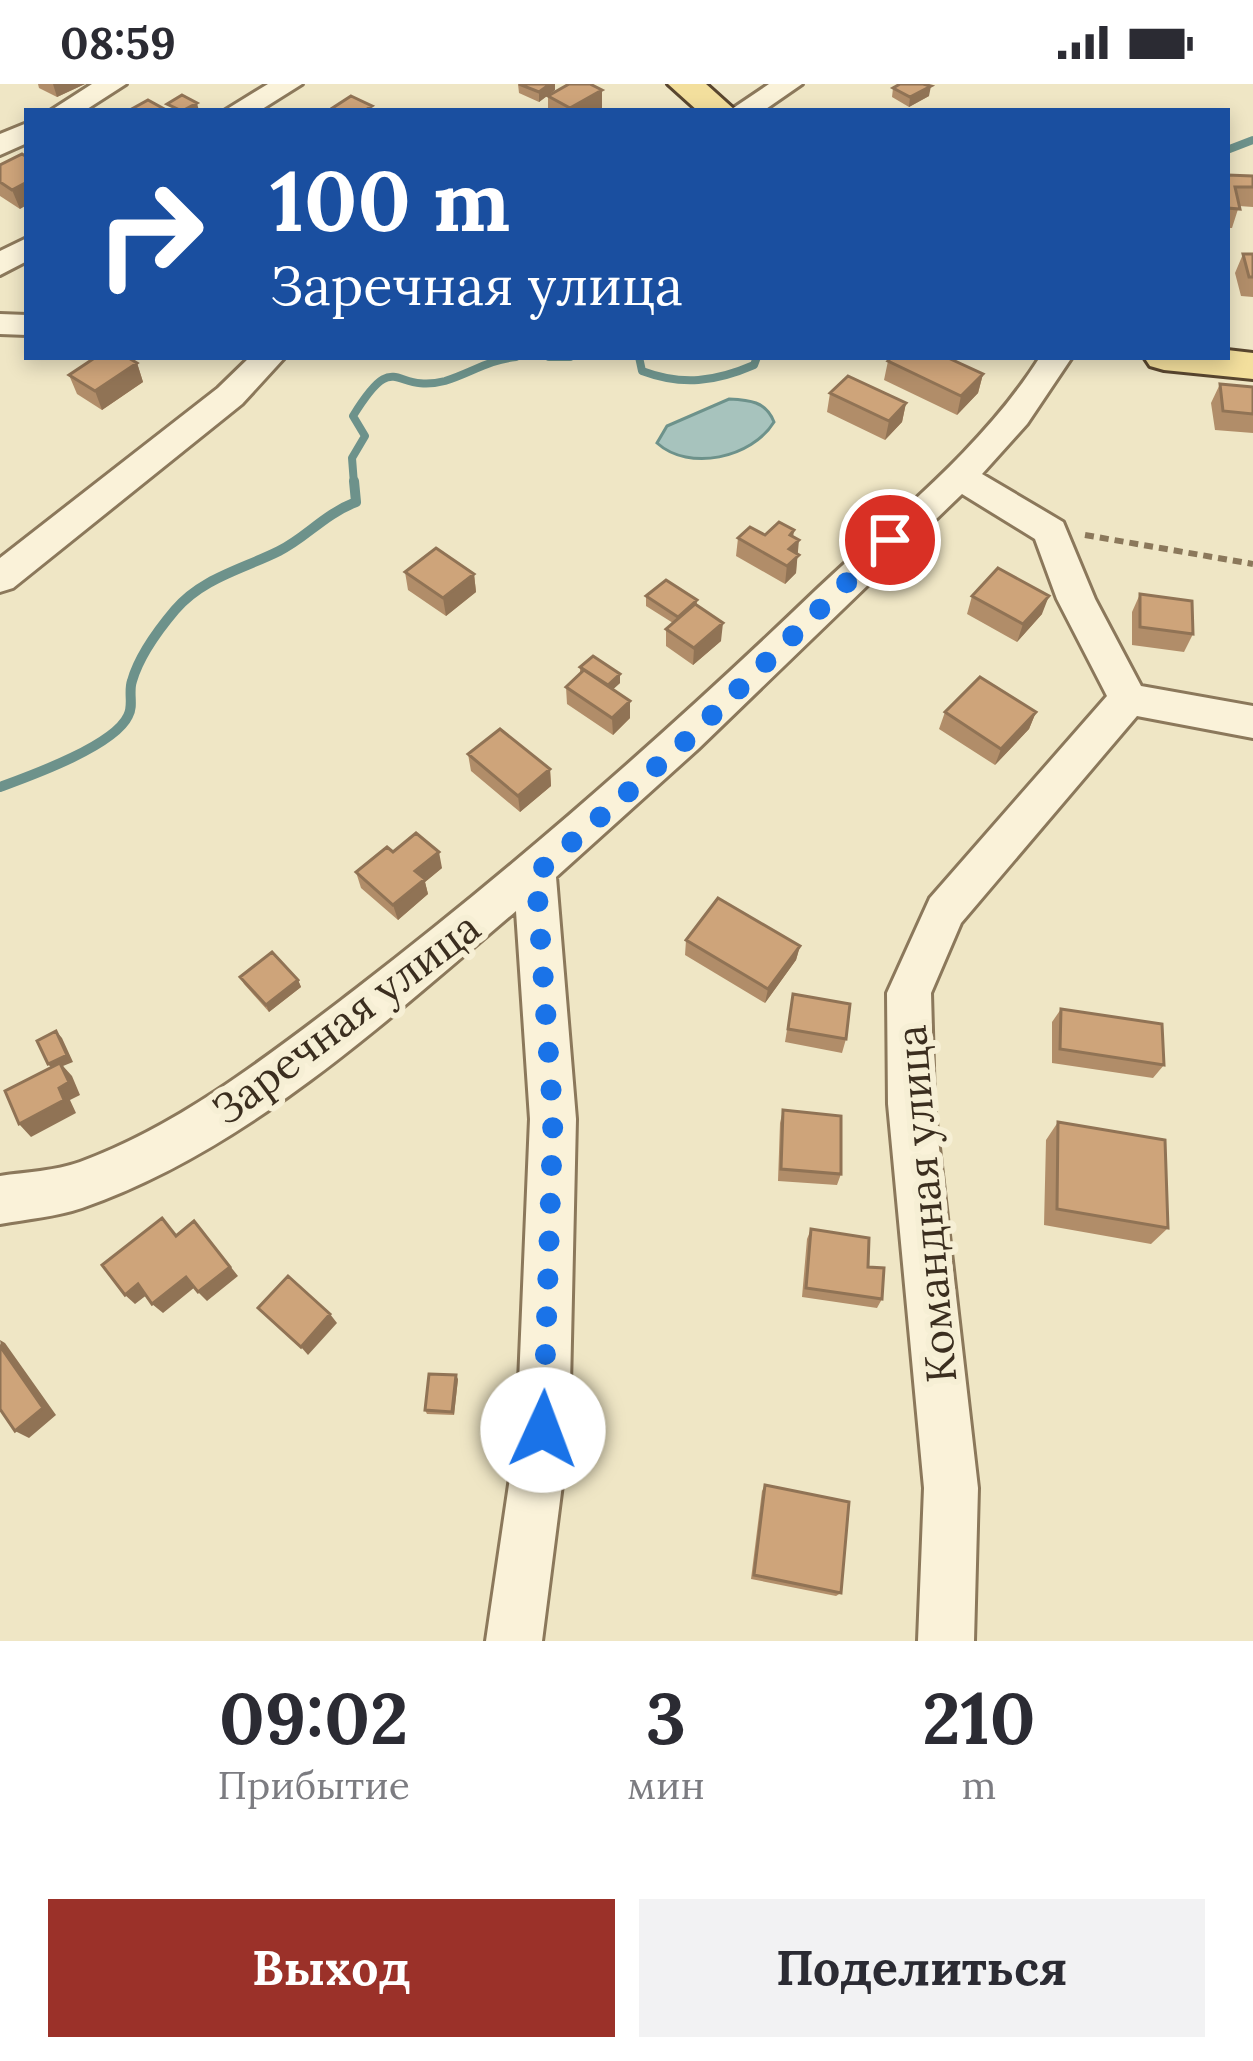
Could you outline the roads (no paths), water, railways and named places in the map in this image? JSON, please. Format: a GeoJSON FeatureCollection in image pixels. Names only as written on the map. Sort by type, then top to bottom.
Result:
{"type":"FeatureCollection","features":[{"type":"Feature","properties":{"kind":"main road"},"geometry":{"type":"LineString","coordinates":[[686,84],[715,108]]}},
{"type":"Feature","properties":{"kind":"main road"},"geometry":{"type":"LineString","coordinates":[[1194,360],[1253,366]]}},
{"type":"Feature","properties":{"kind":"street"},"geometry":{"type":"LineString","coordinates":[[69,108],[112,84]]}},
{"type":"Feature","properties":{"kind":"street"},"geometry":{"type":"LineString","coordinates":[[244,108],[288,84]]}},
{"type":"Feature","properties":{"kind":"street"},"geometry":{"type":"LineString","coordinates":[[748,108],[788,85]]}},
{"type":"Feature","properties":{"kind":"street"},"geometry":{"type":"LineString","coordinates":[[0,578],[179,438],[266,360]]}},
{"type":"Feature","properties":{"kind":"street","name":"Заречная улица"},"geometry":{"type":"LineString","coordinates":[[0,1200],[85,1184],[199,1127],[303,1057],[536,874],[690,737],[957,475],[1044,379],[1054,360]]}},
{"type":"Feature","properties":{"kind":"street"},"geometry":{"type":"LineString","coordinates":[[957,475],[1050,531],[1076,599],[1128,699],[1253,722]]}},
{"type":"Feature","properties":{"kind":"street","name":"Командная улица"},"geometry":{"type":"LineString","coordinates":[[946,1641],[951,1488],[911,1104],[909,993],[945,911],[1128,699]]}},
{"type":"Feature","properties":{"kind":"street"},"geometry":{"type":"LineString","coordinates":[[514,1641],[543,1430],[552,1142],[536,874]]}},
{"type":"Feature","properties":{"kind":"water"},"geometry":{"type":"Polygon","coordinates":[[[729,399],[750,401],[771,415],[774,422],[751,445],[702,459],[670,452],[657,443],[667,426],[729,399]]]}},
{"type":"Feature","properties":{"kind":"waterway"},"geometry":{"type":"LineString","coordinates":[[1230,149],[1253,140]]}},
{"type":"Feature","properties":{"kind":"waterway"},"geometry":{"type":"LineString","coordinates":[[354,484],[352,458],[365,436],[353,416],[378,383],[387,377],[428,384],[445,381],[504,360]]}},
{"type":"Feature","properties":{"kind":"waterway"},"geometry":{"type":"LineString","coordinates":[[640,360],[642,371],[685,380],[740,371],[756,360]]}},
{"type":"Feature","properties":{"kind":"waterway"},"geometry":{"type":"LineString","coordinates":[[0,787],[70,759],[120,727],[130,712],[131,685],[139,662],[175,610],[210,582],[279,551],[356,502],[354,481]]}}]}
